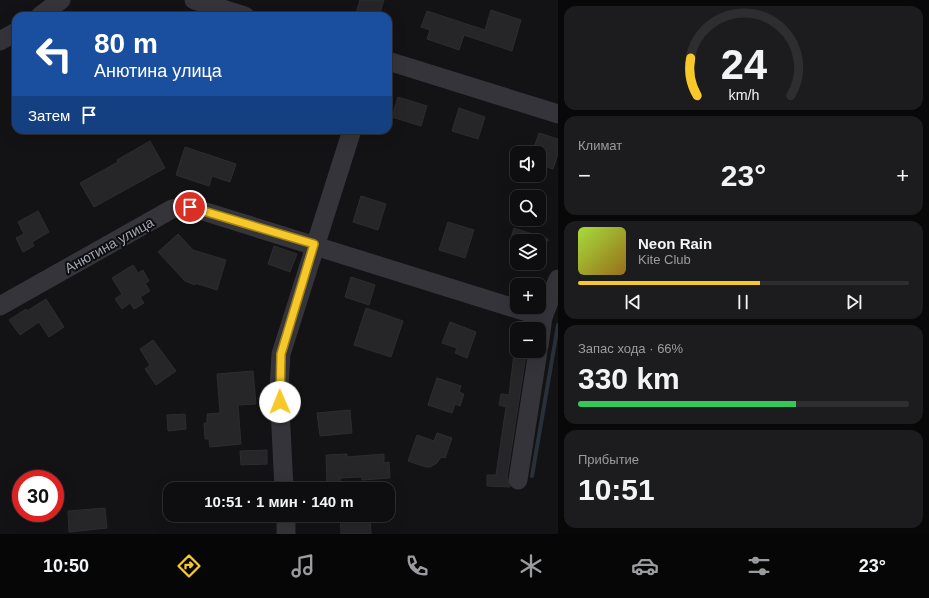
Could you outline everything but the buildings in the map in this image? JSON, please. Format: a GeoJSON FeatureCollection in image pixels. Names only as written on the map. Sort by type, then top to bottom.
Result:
{"type":"FeatureCollection","features":[{"type":"Feature","properties":{"kind":"street"},"geometry":{"type":"LineString","coordinates":[[45,12],[61,0]]}},
{"type":"Feature","properties":{"kind":"street"},"geometry":{"type":"LineString","coordinates":[[194,0],[232,12]]}},
{"type":"Feature","properties":{"kind":"street"},"geometry":{"type":"LineString","coordinates":[[0,41],[12,34]]}},
{"type":"Feature","properties":{"kind":"street"},"geometry":{"type":"LineString","coordinates":[[392,62],[558,114]]}},
{"type":"Feature","properties":{"kind":"street"},"geometry":{"type":"LineString","coordinates":[[284,482],[279,388],[281,354],[314,244],[351,134]]}},
{"type":"Feature","properties":{"kind":"street","name":"Анютина улица"},"geometry":{"type":"LineString","coordinates":[[0,306],[172,209],[190,207],[314,244],[544,317]]}},
{"type":"Feature","properties":{"kind":"street"},"geometry":{"type":"LineString","coordinates":[[543,322],[558,279]]}},
{"type":"Feature","properties":{"kind":"street"},"geometry":{"type":"LineString","coordinates":[[518,480],[537,358]]}},
{"type":"Feature","properties":{"kind":"street"},"geometry":{"type":"LineString","coordinates":[[286,522],[286,534]]}},
{"type":"Feature","properties":{"kind":"waterway"},"geometry":{"type":"LineString","coordinates":[[532,476],[558,325]]}},
{"type":"Feature","properties":{"kind":"route"},"geometry":{"type":"LineString","coordinates":[[190,207],[314,244],[281,354],[279,388],[280,402]]}}]}
